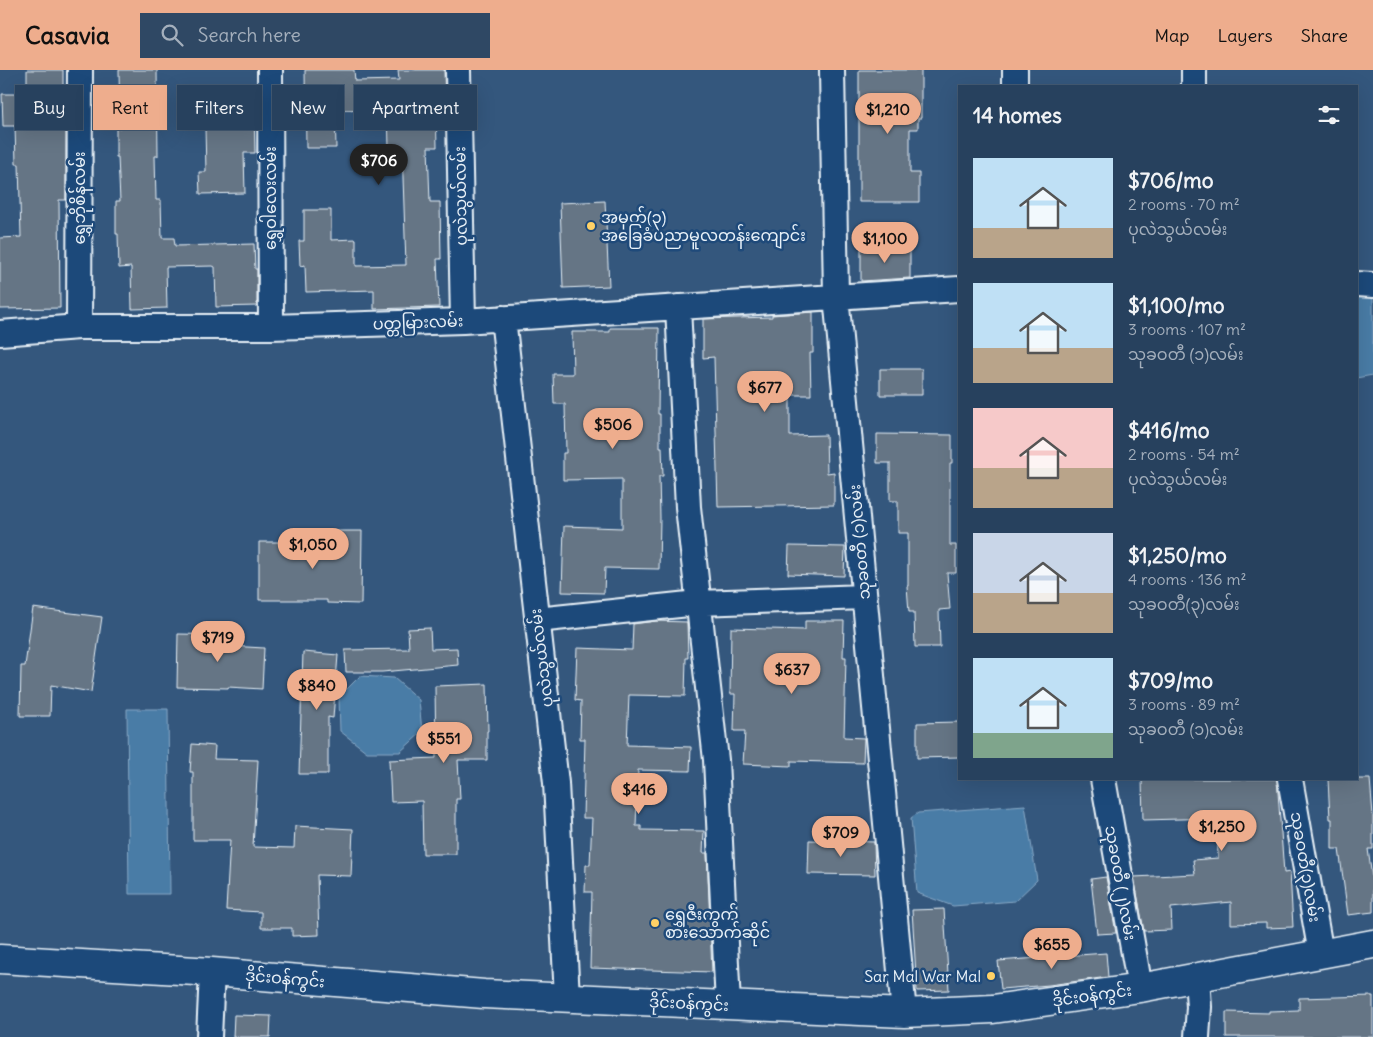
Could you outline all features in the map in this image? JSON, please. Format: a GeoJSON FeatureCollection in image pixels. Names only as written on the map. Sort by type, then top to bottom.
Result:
{"type":"FeatureCollection","features":[{"type":"Feature","properties":{"kind":"street","name":"ရွှေဘိုစိန်လမ်း"},"geometry":{"type":"LineString","coordinates":[[79,326],[80,70]]}},
{"type":"Feature","properties":{"kind":"street","name":"ရွှေဝါလေးလမ်း"},"geometry":{"type":"LineString","coordinates":[[270,70],[271,327]]}},
{"type":"Feature","properties":{"kind":"street","name":"ပုလဲသွယ်လမ်း"},"geometry":{"type":"LineString","coordinates":[[458,70],[463,321]]}},
{"type":"Feature","properties":{"kind":"street","name":"သုခဝတီ (၁)လမ်း"},"geometry":{"type":"LineString","coordinates":[[832,70],[836,296],[904,1013]]}},
{"type":"Feature","properties":{"kind":"street"},"geometry":{"type":"LineString","coordinates":[[1015,70],[1015,85]]}},
{"type":"Feature","properties":{"kind":"street"},"geometry":{"type":"LineString","coordinates":[[1194,70],[1194,85]]}},
{"type":"Feature","properties":{"kind":"street"},"geometry":{"type":"LineString","coordinates":[[1358,284],[1373,285]]}},
{"type":"Feature","properties":{"kind":"street","name":"ပတ္တမြားလမ်း"},"geometry":{"type":"LineString","coordinates":[[0,333],[79,326],[271,327],[463,321],[958,289]]}},
{"type":"Feature","properties":{"kind":"street"},"geometry":{"type":"LineString","coordinates":[[678,307],[688,507],[716,760],[728,1005]]}},
{"type":"Feature","properties":{"kind":"street","name":"ပုလဲသွယ်လမ်း"},"geometry":{"type":"LineString","coordinates":[[503,318],[556,783],[567,998]]}},
{"type":"Feature","properties":{"kind":"street"},"geometry":{"type":"LineString","coordinates":[[537,620],[698,603],[864,597]]}},
{"type":"Feature","properties":{"kind":"street","name":"သုခဝတီ (၂)လမ်း"},"geometry":{"type":"LineString","coordinates":[[1103,780],[1140,988]]}},
{"type":"Feature","properties":{"kind":"street","name":"သုခဝတီ(၃)လမ်း"},"geometry":{"type":"LineString","coordinates":[[1290,780],[1321,954]]}},
{"type":"Feature","properties":{"kind":"street","name":"ဒိုင်းဝန်ကွင်း"},"geometry":{"type":"LineString","coordinates":[[0,960],[212,972],[484,994],[904,1013],[993,1009],[1140,988],[1373,944]]}},
{"type":"Feature","properties":{"kind":"street"},"geometry":{"type":"LineString","coordinates":[[209,1037],[212,972]]}},
{"type":"Feature","properties":{"kind":"street"},"geometry":{"type":"LineString","coordinates":[[1197,978],[1198,1037]]}},
{"type":"Feature","properties":{"kind":"water"},"geometry":{"type":"Polygon","coordinates":[[[1373,295],[1373,375],[1358,378],[1358,296],[1373,295]]]}},
{"type":"Feature","properties":{"kind":"water"},"geometry":{"type":"Polygon","coordinates":[[[360,676],[394,678],[419,700],[422,732],[400,752],[367,752],[340,731],[339,697],[360,676]]]}},
{"type":"Feature","properties":{"kind":"water"},"geometry":{"type":"Polygon","coordinates":[[[127,709],[168,709],[170,894],[129,894],[127,709]]]}},
{"type":"Feature","properties":{"kind":"water"},"geometry":{"type":"Polygon","coordinates":[[[1025,805],[1037,880],[1015,901],[953,906],[917,893],[911,818],[918,813],[1025,805]]]}},
{"type":"Feature","properties":{"kind":"building"},"geometry":{"type":"Polygon","coordinates":[[[27,70],[63,70],[63,85],[27,85],[27,70]]]}},
{"type":"Feature","properties":{"kind":"building"},"geometry":{"type":"Polygon","coordinates":[[[119,70],[157,70],[157,85],[119,85],[119,70]]]}},
{"type":"Feature","properties":{"kind":"building"},"geometry":{"type":"Polygon","coordinates":[[[305,70],[354,70],[355,81],[399,80],[398,70],[444,70],[444,85],[354,85],[354,110],[344,110],[344,85],[305,85],[305,70]]]}},
{"type":"Feature","properties":{"kind":"building"},"geometry":{"type":"Polygon","coordinates":[[[859,70],[921,70],[921,118],[918,118],[918,129],[910,129],[910,173],[919,173],[919,202],[859,202],[859,70]]]}},
{"type":"Feature","properties":{"kind":"building"},"geometry":{"type":"Polygon","coordinates":[[[256,84],[256,85],[215,85],[256,84]]]}},
{"type":"Feature","properties":{"kind":"building"},"geometry":{"type":"Polygon","coordinates":[[[2,94],[15,94],[15,126],[3,126],[2,94]]]}},
{"type":"Feature","properties":{"kind":"building"},"geometry":{"type":"Polygon","coordinates":[[[15,130],[66,130],[66,200],[59,200],[60,308],[0,309],[0,238],[21,237],[19,164],[16,164],[15,130]]]}},
{"type":"Feature","properties":{"kind":"building"},"geometry":{"type":"Polygon","coordinates":[[[116,130],[158,130],[158,156],[155,156],[156,200],[161,200],[162,238],[174,238],[175,246],[254,244],[255,269],[257,269],[257,306],[216,307],[215,267],[213,266],[166,267],[167,308],[132,309],[131,267],[119,268],[116,201],[120,201],[118,157],[116,157],[116,130]]]}},
{"type":"Feature","properties":{"kind":"building"},"geometry":{"type":"Polygon","coordinates":[[[205,130],[254,130],[255,153],[244,153],[245,193],[200,194],[199,172],[206,172],[205,130]]]}},
{"type":"Feature","properties":{"kind":"building"},"geometry":{"type":"Polygon","coordinates":[[[306,130],[336,130],[336,148],[306,148],[306,130]]]}},
{"type":"Feature","properties":{"kind":"building"},"geometry":{"type":"Polygon","coordinates":[[[389,130],[437,130],[437,147],[428,147],[430,202],[440,202],[441,259],[437,259],[439,307],[374,309],[374,290],[306,292],[305,265],[300,266],[299,241],[304,241],[304,210],[331,210],[331,240],[356,239],[356,266],[406,265],[402,148],[389,148],[389,130]]]}},
{"type":"Feature","properties":{"kind":"building"},"geometry":{"type":"Polygon","coordinates":[[[605,201],[609,286],[563,288],[560,203],[605,201]]]}},
{"type":"Feature","properties":{"kind":"building"},"geometry":{"type":"Polygon","coordinates":[[[861,249],[910,249],[910,278],[861,281],[861,249]]]}},
{"type":"Feature","properties":{"kind":"building"},"geometry":{"type":"Polygon","coordinates":[[[813,312],[813,353],[810,353],[811,395],[790,395],[790,436],[826,435],[827,473],[834,472],[834,505],[718,507],[714,357],[703,358],[703,319],[772,317],[772,315],[813,312]]]}},
{"type":"Feature","properties":{"kind":"building"},"geometry":{"type":"Polygon","coordinates":[[[610,328],[659,328],[658,414],[660,414],[660,447],[662,447],[663,476],[659,476],[659,569],[605,568],[604,593],[562,592],[564,526],[622,528],[622,479],[563,480],[563,453],[566,453],[565,404],[554,404],[553,374],[573,374],[572,332],[610,332],[610,328]]]}},
{"type":"Feature","properties":{"kind":"building"},"geometry":{"type":"Polygon","coordinates":[[[880,369],[922,369],[922,395],[880,395],[880,369]]]}},
{"type":"Feature","properties":{"kind":"building"},"geometry":{"type":"Polygon","coordinates":[[[877,434],[952,435],[950,545],[956,545],[956,573],[947,573],[950,609],[939,610],[940,647],[915,647],[914,612],[909,612],[907,586],[908,533],[898,533],[898,501],[890,501],[890,463],[877,463],[877,434]]]}},
{"type":"Feature","properties":{"kind":"building"},"geometry":{"type":"Polygon","coordinates":[[[328,531],[362,531],[361,604],[327,603],[327,600],[259,600],[259,542],[328,542],[328,531]]]}},
{"type":"Feature","properties":{"kind":"building"},"geometry":{"type":"Polygon","coordinates":[[[789,546],[845,547],[844,576],[788,574],[789,546]]]}},
{"type":"Feature","properties":{"kind":"building"},"geometry":{"type":"Polygon","coordinates":[[[33,608],[102,617],[91,692],[51,685],[50,716],[20,716],[21,666],[25,666],[33,608]]]}},
{"type":"Feature","properties":{"kind":"building"},"geometry":{"type":"Polygon","coordinates":[[[656,621],[687,622],[688,658],[686,658],[685,696],[629,695],[627,745],[691,747],[690,771],[638,770],[636,826],[641,826],[641,830],[704,831],[703,853],[707,853],[712,972],[590,968],[592,892],[585,892],[586,865],[590,865],[592,818],[583,818],[585,739],[580,739],[581,701],[575,700],[577,648],[632,650],[633,624],[656,621]]]}},
{"type":"Feature","properties":{"kind":"building"},"geometry":{"type":"Polygon","coordinates":[[[805,621],[844,621],[843,657],[846,657],[844,737],[864,738],[863,763],[791,761],[791,766],[743,764],[745,731],[734,731],[735,694],[730,694],[731,628],[805,630],[805,621]]]}},
{"type":"Feature","properties":{"kind":"building"},"geometry":{"type":"Polygon","coordinates":[[[430,628],[431,649],[457,648],[458,665],[382,672],[346,672],[345,650],[409,649],[408,629],[430,628]]]}},
{"type":"Feature","properties":{"kind":"building"},"geometry":{"type":"Polygon","coordinates":[[[178,634],[229,635],[229,646],[264,648],[262,689],[177,687],[178,634]]]}},
{"type":"Feature","properties":{"kind":"building"},"geometry":{"type":"Polygon","coordinates":[[[303,652],[338,655],[333,718],[328,717],[328,774],[299,774],[303,652]]]}},
{"type":"Feature","properties":{"kind":"building"},"geometry":{"type":"Polygon","coordinates":[[[487,684],[487,760],[458,760],[460,799],[456,799],[456,854],[423,854],[422,801],[391,802],[389,760],[436,758],[435,686],[487,684]]]}},
{"type":"Feature","properties":{"kind":"building"},"geometry":{"type":"Polygon","coordinates":[[[958,722],[958,757],[917,758],[917,723],[958,722]]]}},
{"type":"Feature","properties":{"kind":"building"},"geometry":{"type":"Polygon","coordinates":[[[192,744],[215,746],[214,759],[258,760],[253,847],[294,848],[295,826],[353,829],[351,876],[317,875],[319,935],[292,936],[292,928],[261,928],[261,912],[226,910],[230,840],[193,840],[193,772],[190,772],[192,744]]]}},
{"type":"Feature","properties":{"kind":"building"},"geometry":{"type":"Polygon","coordinates":[[[1370,779],[1373,849],[1368,849],[1373,885],[1373,912],[1348,915],[1339,849],[1332,849],[1332,819],[1330,819],[1328,780],[1370,779]]]}},
{"type":"Feature","properties":{"kind":"building"},"geometry":{"type":"Polygon","coordinates":[[[1142,780],[1277,780],[1284,873],[1290,872],[1293,927],[1266,928],[1266,923],[1231,924],[1231,902],[1171,908],[1172,930],[1144,931],[1134,877],[1195,874],[1193,860],[1218,858],[1217,818],[1143,820],[1142,780]]]}},
{"type":"Feature","properties":{"kind":"building"},"geometry":{"type":"Polygon","coordinates":[[[809,840],[874,842],[875,875],[808,874],[809,840]]]}},
{"type":"Feature","properties":{"kind":"building"},"geometry":{"type":"Polygon","coordinates":[[[1106,877],[1116,933],[1097,934],[1091,879],[1106,877]]]}},
{"type":"Feature","properties":{"kind":"building"},"geometry":{"type":"Polygon","coordinates":[[[944,909],[949,990],[917,991],[912,910],[944,909]]]}},
{"type":"Feature","properties":{"kind":"building"},"geometry":{"type":"Polygon","coordinates":[[[1106,953],[1108,977],[1001,989],[998,961],[1106,953]]]}},
{"type":"Feature","properties":{"kind":"building"},"geometry":{"type":"Polygon","coordinates":[[[1373,996],[1373,1037],[1226,1037],[1226,1012],[1269,1013],[1269,1011],[1299,1010],[1299,998],[1373,996]]]}},
{"type":"Feature","properties":{"kind":"building"},"geometry":{"type":"Polygon","coordinates":[[[234,1015],[271,1016],[270,1037],[233,1037],[234,1015]]]}},
{"type":"Feature","properties":{"kind":"place","name":"အမှတ်(၃) အခြေခံပညာမူလတန်းကျောင်း"},"geometry":{"type":"Point","coordinates":[591,226]}},
{"type":"Feature","properties":{"kind":"place","name":"ရွှေဇီးကွက် စားသောက်ဆိုင်"},"geometry":{"type":"Point","coordinates":[655,923]}},
{"type":"Feature","properties":{"kind":"place","name":"Sar Mal War Mal"},"geometry":{"type":"Point","coordinates":[991,976]}}]}
